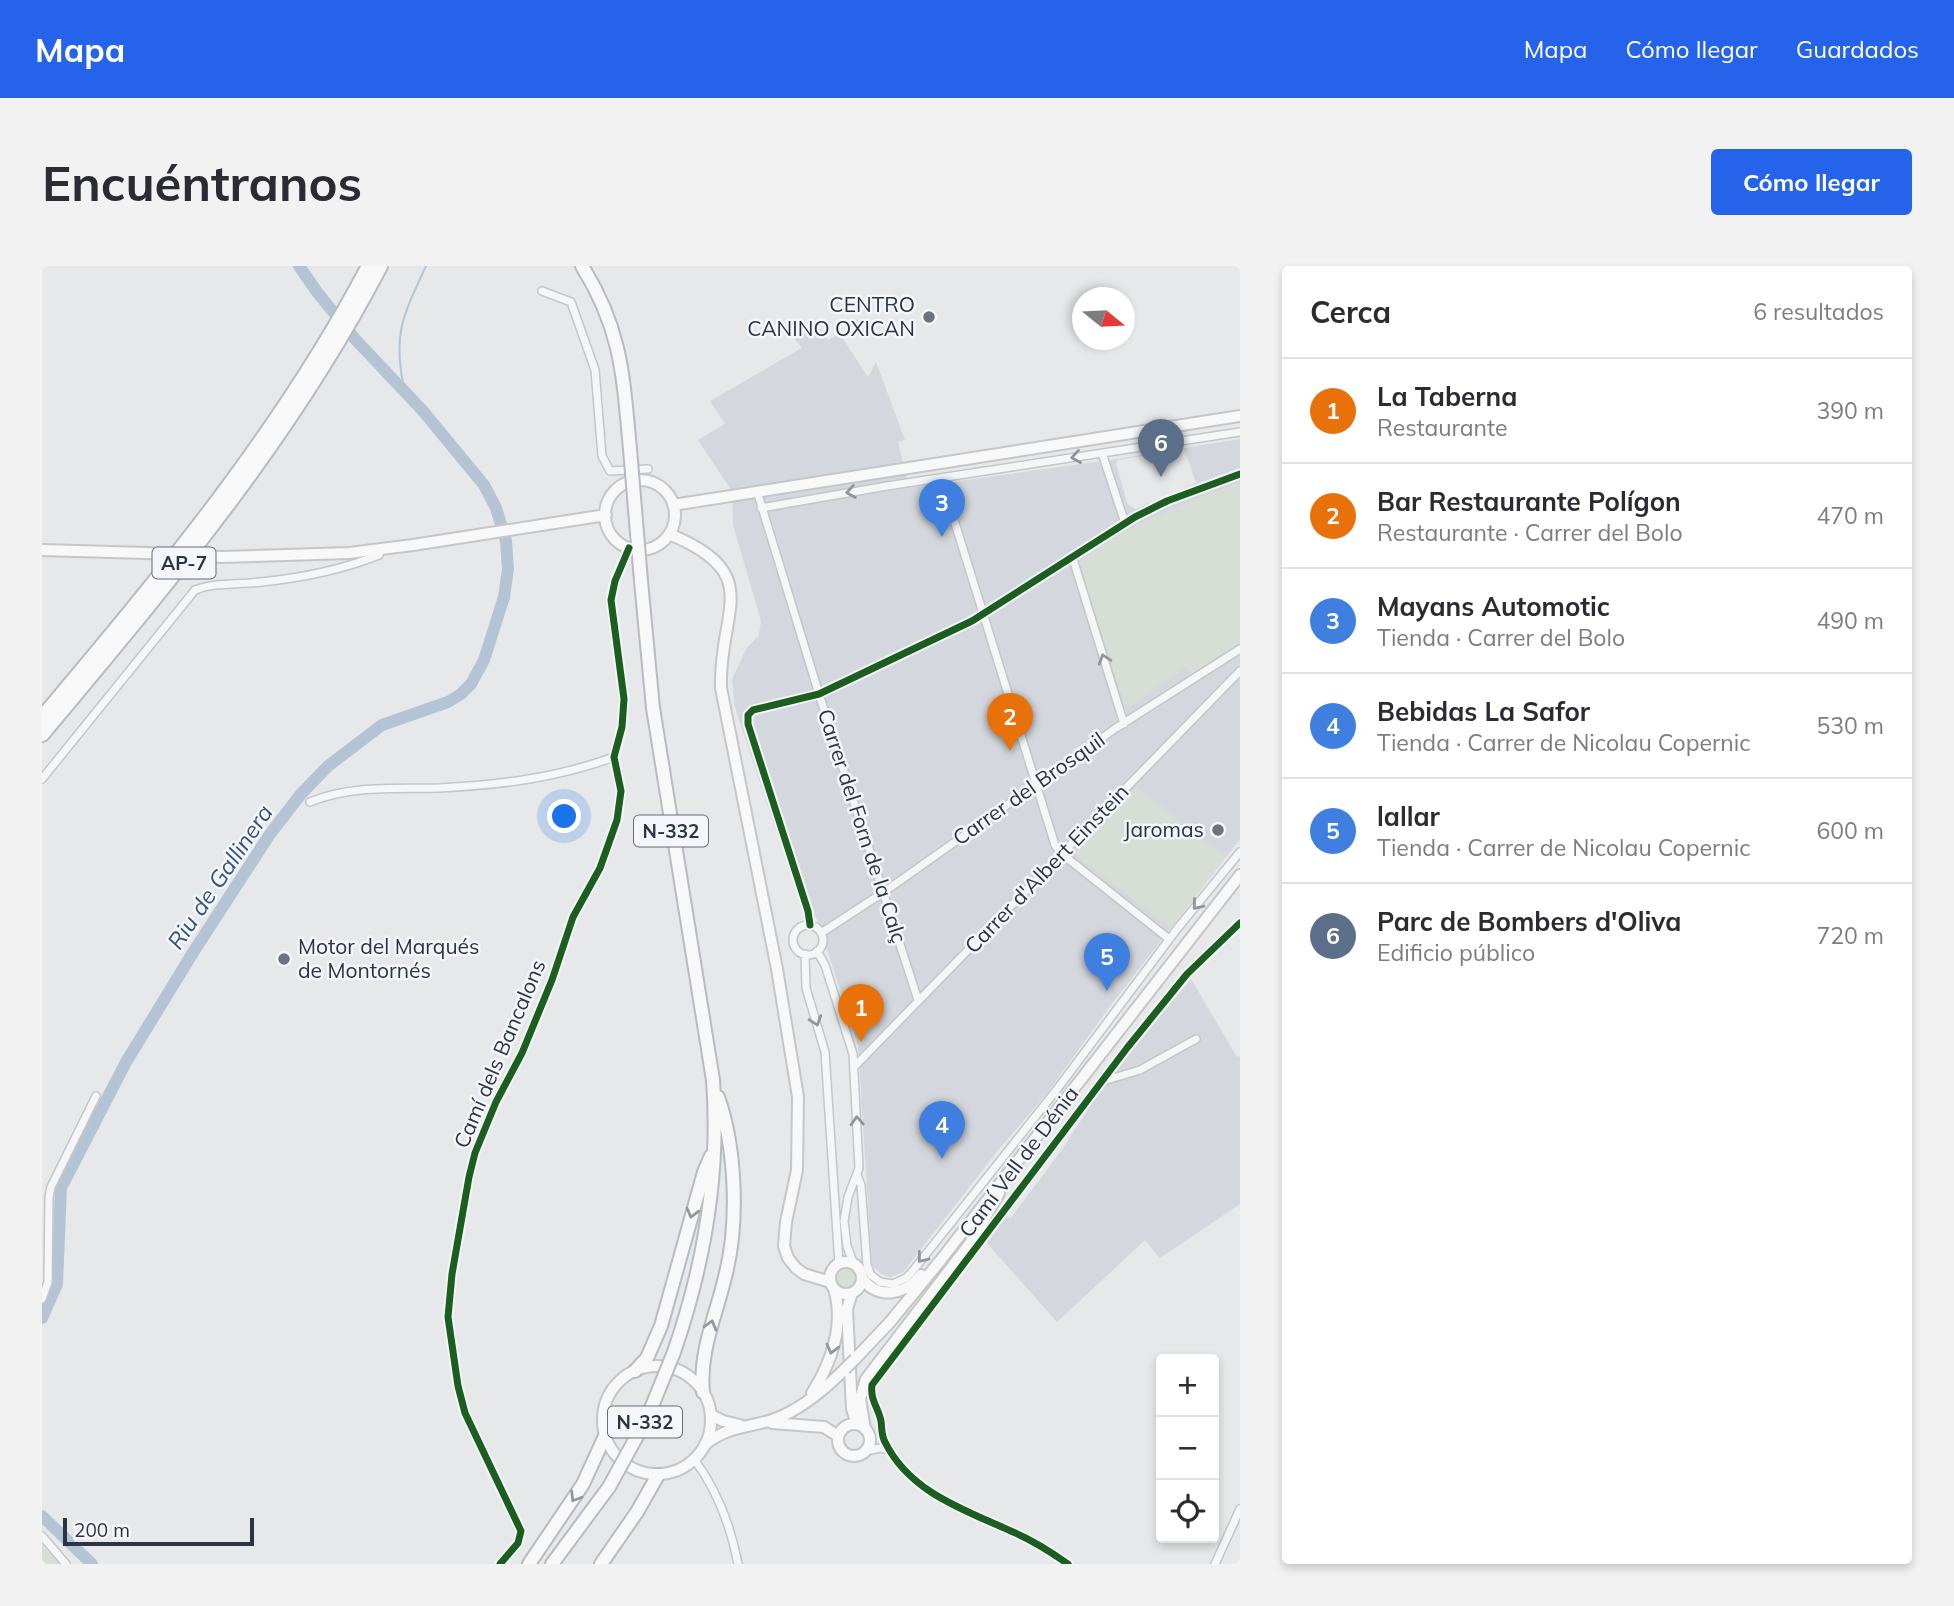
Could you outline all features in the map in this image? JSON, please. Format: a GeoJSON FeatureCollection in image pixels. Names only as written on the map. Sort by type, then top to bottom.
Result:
{"type":"FeatureCollection","features":[{"type":"Feature","properties":{"kind":"highway","name":"N-332"},"geometry":{"type":"LineString","coordinates":[[552,1564],[609,1487],[648,1416],[674,1352],[699,1268],[715,1149],[713,1080],[653,709],[624,374],[602,302],[582,266]]}},
{"type":"Feature","properties":{"kind":"highway","name":"AP-7"},"geometry":{"type":"LineString","coordinates":[[42,734],[236,496],[374,271]]}},
{"type":"Feature","properties":{"kind":"highway","name":"AP-7"},"geometry":{"type":"LineString","coordinates":[[42,718],[167,568],[309,379]]}},
{"type":"Feature","properties":{"kind":"highway"},"geometry":{"type":"LineString","coordinates":[[703,1392],[702,1356],[726,1276],[734,1217],[733,1178],[724,1112],[713,1080]]}},
{"type":"Feature","properties":{"kind":"highway"},"geometry":{"type":"LineString","coordinates":[[635,1371],[647,1358],[661,1326],[704,1172],[715,1149]]}},
{"type":"Feature","properties":{"kind":"highway"},"geometry":{"type":"LineString","coordinates":[[528,1564],[583,1483],[605,1436]]}},
{"type":"Feature","properties":{"kind":"highway"},"geometry":{"type":"LineString","coordinates":[[601,1564],[637,1512],[658,1475]]}},
{"type":"Feature","properties":{"kind":"main road"},"geometry":{"type":"LineString","coordinates":[[673,505],[1240,416]]}},
{"type":"Feature","properties":{"kind":"main road"},"geometry":{"type":"LineString","coordinates":[[635,480],[645,480],[663,488],[673,505],[675,514],[670,534],[664,541],[647,549],[629,548],[613,536],[607,526],[607,505],[617,489],[635,480]]}},
{"type":"Feature","properties":{"kind":"main road"},"geometry":{"type":"LineString","coordinates":[[42,550],[309,556],[470,537],[606,515]]}},
{"type":"Feature","properties":{"kind":"main road"},"geometry":{"type":"LineString","coordinates":[[670,534],[710,554],[718,561],[730,585],[731,604],[720,671],[721,688],[777,969],[798,1097],[800,1123],[797,1171],[783,1239],[788,1258],[796,1268],[804,1274],[835,1280],[852,1293]]}},
{"type":"Feature","properties":{"kind":"main road"},"geometry":{"type":"LineString","coordinates":[[705,1444],[742,1425],[774,1419],[804,1402],[855,1359],[913,1295],[1240,875]]}},
{"type":"Feature","properties":{"kind":"main road"},"geometry":{"type":"LineString","coordinates":[[804,1402],[821,1378],[833,1348],[837,1317],[835,1280],[847,1262],[855,1265],[870,1287],[886,1293],[900,1292],[909,1287],[1009,1172]]}},
{"type":"Feature","properties":{"kind":"main road"},"geometry":{"type":"LineString","coordinates":[[859,1427],[860,1399],[866,1379],[971,1242],[992,1208],[1009,1172]]}},
{"type":"Feature","properties":{"kind":"main road"},"geometry":{"type":"LineString","coordinates":[[847,1309],[852,1293],[859,1288],[862,1278]]}},
{"type":"Feature","properties":{"kind":"main road"},"geometry":{"type":"LineString","coordinates":[[755,1423],[817,1426],[829,1429],[838,1436],[840,1448],[845,1454],[856,1456],[871,1450],[870,1439],[859,1427],[852,1409],[847,1309],[835,1280]]}},
{"type":"Feature","properties":{"kind":"main road"},"geometry":{"type":"LineString","coordinates":[[650,1367],[666,1367],[680,1371],[693,1380],[703,1392],[711,1415],[710,1430],[705,1444],[684,1467],[658,1475],[629,1467],[614,1454],[605,1436],[603,1415],[609,1395],[625,1377],[650,1367]]}},
{"type":"Feature","properties":{"kind":"main road"},"geometry":{"type":"LineString","coordinates":[[711,1415],[723,1422],[742,1425]]}},
{"type":"Feature","properties":{"kind":"main road"},"geometry":{"type":"LineString","coordinates":[[838,1436],[859,1427]]}},
{"type":"Feature","properties":{"kind":"street"},"geometry":{"type":"LineString","coordinates":[[542,291],[571,302],[579,321],[595,370],[601,456],[610,471],[648,469]]}},
{"type":"Feature","properties":{"kind":"street"},"geometry":{"type":"LineString","coordinates":[[761,508],[1240,432]]}},
{"type":"Feature","properties":{"kind":"street"},"geometry":{"type":"LineString","coordinates":[[1102,453],[1125,523]]}},
{"type":"Feature","properties":{"kind":"street"},"geometry":{"type":"LineString","coordinates":[[805,954],[817,951],[822,944],[821,933],[810,925],[808,911],[748,724],[748,715],[753,710],[819,694],[972,621],[1073,559],[1125,523],[1167,501],[1240,474]]}},
{"type":"Feature","properties":{"kind":"street"},"geometry":{"type":"LineString","coordinates":[[941,478],[1055,845],[1062,854],[1169,939]]}},
{"type":"Feature","properties":{"kind":"street","name":"Carrer del Forn de la Calç"},"geometry":{"type":"LineString","coordinates":[[757,491],[819,694],[918,1000]]}},
{"type":"Feature","properties":{"kind":"street"},"geometry":{"type":"LineString","coordinates":[[310,802],[330,794],[360,790],[495,785],[564,774],[614,757],[622,727],[624,699],[611,600],[615,581],[629,548]]}},
{"type":"Feature","properties":{"kind":"street"},"geometry":{"type":"LineString","coordinates":[[42,779],[195,590],[300,577],[379,555],[381,549]]}},
{"type":"Feature","properties":{"kind":"street"},"geometry":{"type":"LineString","coordinates":[[1073,559],[1124,724]]}},
{"type":"Feature","properties":{"kind":"street","name":"Carrer del Brosquil"},"geometry":{"type":"LineString","coordinates":[[821,933],[1124,724],[1240,649]]}},
{"type":"Feature","properties":{"kind":"street","name":"Carrer d'Albert Einstein"},"geometry":{"type":"LineString","coordinates":[[854,1067],[1240,671]]}},
{"type":"Feature","properties":{"kind":"street","name":"Camí dels Bancalons"},"geometry":{"type":"LineString","coordinates":[[500,1564],[518,1543],[522,1531],[465,1413],[458,1386],[448,1317],[455,1251],[469,1177],[479,1142],[522,1053],[552,980],[573,917],[600,868],[611,839],[621,791],[614,757]]}},
{"type":"Feature","properties":{"kind":"street"},"geometry":{"type":"LineString","coordinates":[[857,1175],[861,1185],[867,1265],[872,1277],[886,1284],[900,1282],[911,1273],[1058,1088],[1169,939],[1240,852]]}},
{"type":"Feature","properties":{"kind":"street","name":"Camí Vell de Dénia"},"geometry":{"type":"LineString","coordinates":[[885,1442],[880,1416],[872,1395],[872,1385],[877,1377],[1187,974],[1240,923]]}},
{"type":"Feature","properties":{"kind":"street"},"geometry":{"type":"LineString","coordinates":[[805,954],[794,946],[793,936],[800,927],[810,925]]}},
{"type":"Feature","properties":{"kind":"street"},"geometry":{"type":"LineString","coordinates":[[817,951],[825,965],[852,1045],[859,1163],[844,1215],[847,1246],[855,1265]]}},
{"type":"Feature","properties":{"kind":"street"},"geometry":{"type":"LineString","coordinates":[[805,954],[806,988],[825,1052],[835,1280]]}},
{"type":"Feature","properties":{"kind":"street"},"geometry":{"type":"LineString","coordinates":[[1103,1081],[1140,1070],[1196,1039]]}},
{"type":"Feature","properties":{"kind":"street"},"geometry":{"type":"LineString","coordinates":[[42,1298],[47,1282],[48,1197],[96,1096]]}},
{"type":"Feature","properties":{"kind":"street"},"geometry":{"type":"LineString","coordinates":[[859,1427],[882,1431]]}},
{"type":"Feature","properties":{"kind":"street"},"geometry":{"type":"LineString","coordinates":[[871,1450],[885,1442],[913,1478],[933,1494],[1017,1533],[1068,1564]]}},
{"type":"Feature","properties":{"kind":"street"},"geometry":{"type":"LineString","coordinates":[[871,1450],[891,1450]]}},
{"type":"Feature","properties":{"kind":"street"},"geometry":{"type":"LineString","coordinates":[[694,1459],[719,1503],[733,1538],[738,1564]]}},
{"type":"Feature","properties":{"kind":"street"},"geometry":{"type":"LineString","coordinates":[[1215,1564],[1240,1510]]}},
{"type":"Feature","properties":{"kind":"street"},"geometry":{"type":"LineString","coordinates":[[42,1536],[65,1562]]}},
{"type":"Feature","properties":{"kind":"shaded area"},"geometry":{"type":"Polygon","coordinates":[[[816,323],[828,340],[840,334],[868,377],[876,362],[905,440],[898,442],[909,488],[1240,439],[1240,839],[1110,1006],[1048,1092],[999,1149],[903,1272],[890,1277],[881,1274],[872,1265],[858,1045],[817,919],[798,897],[734,704],[732,679],[746,649],[759,635],[761,621],[733,525],[732,491],[698,440],[725,424],[710,401],[802,348],[794,338],[816,323]],[[1184,449],[1118,460],[1116,464],[1128,505],[1136,509],[1196,483],[1184,449]]]}},
{"type":"Feature","properties":{"kind":"shaded area"},"geometry":{"type":"Polygon","coordinates":[[[1240,482],[1240,641],[1193,673],[1186,667],[1131,706],[1124,704],[1080,565],[1083,558],[1129,529],[1240,482]]]}},
{"type":"Feature","properties":{"kind":"shaded area"},"geometry":{"type":"Polygon","coordinates":[[[1137,787],[1226,857],[1174,924],[1167,926],[1077,856],[1077,849],[1137,787]]]}},
{"type":"Feature","properties":{"kind":"shaded area"},"geometry":{"type":"Polygon","coordinates":[[[1191,979],[1237,1057],[1240,1056],[1240,1204],[1160,1258],[1145,1240],[1057,1322],[986,1242],[1005,1215],[1010,1219],[1061,1151],[1102,1088],[1191,979]]]}},
{"type":"Feature","properties":{"kind":"shaded area"},"geometry":{"type":"Polygon","coordinates":[[[846,1269],[853,1272],[856,1279],[853,1286],[846,1289],[839,1286],[836,1279],[839,1272],[846,1269]]]}},
{"type":"Feature","properties":{"kind":"shaded area"},"geometry":{"type":"Polygon","coordinates":[[[42,1546],[62,1564],[42,1564],[42,1546]]]}},
{"type":"Feature","properties":{"kind":"waterway","name":"Riu de Gallinera"},"geometry":{"type":"LineString","coordinates":[[42,1318],[57,1284],[61,1188],[126,1062],[194,951],[270,834],[301,794],[328,766],[382,725],[448,702],[471,684],[484,660],[504,597],[508,569],[506,541],[496,508],[484,485],[423,411],[355,339],[299,266]]}},
{"type":"Feature","properties":{"kind":"waterway"},"geometry":{"type":"LineString","coordinates":[[405,393],[399,356],[402,327],[426,266]]}},
{"type":"Feature","properties":{"kind":"waterway","name":"Riu de Gallinera"},"geometry":{"type":"LineString","coordinates":[[42,1516],[92,1564]]}},
{"type":"Feature","properties":{"kind":"cycle path"},"geometry":{"type":"LineString","coordinates":[[810,925],[808,911],[748,724],[748,715],[753,710],[819,694],[972,621],[1135,517],[1167,501],[1240,474]]}},
{"type":"Feature","properties":{"kind":"cycle path"},"geometry":{"type":"LineString","coordinates":[[500,1564],[518,1543],[521,1531],[465,1413],[458,1386],[448,1317],[452,1274],[475,1153],[496,1102],[522,1053],[552,980],[573,917],[600,868],[617,820],[621,791],[614,757],[622,727],[624,699],[611,600],[615,581],[629,548]]}},
{"type":"Feature","properties":{"kind":"cycle path"},"geometry":{"type":"LineString","coordinates":[[1068,1564],[1027,1539],[940,1498],[909,1474],[896,1460],[884,1439],[872,1395],[872,1385],[1127,1048],[1187,974],[1240,923]]}},
{"type":"Feature","properties":{"kind":"place","name":"CENTRO CANINO OXICAN"},"geometry":{"type":"Point","coordinates":[929,317]}},
{"type":"Feature","properties":{"kind":"place","name":"Parc de Bombers d'Oliva"},"geometry":{"type":"Point","coordinates":[1161,477]}},
{"type":"Feature","properties":{"kind":"place","name":"Mayans Automotic"},"geometry":{"type":"Point","coordinates":[942,537]}},
{"type":"Feature","properties":{"kind":"place","name":"Bar Restaurante Polígon"},"geometry":{"type":"Point","coordinates":[1010,751]}},
{"type":"Feature","properties":{"kind":"place","name":"Jaromas"},"geometry":{"type":"Point","coordinates":[1218,830]}},
{"type":"Feature","properties":{"kind":"place","name":"Motor del Marqués de Montornés"},"geometry":{"type":"Point","coordinates":[284,959]}},
{"type":"Feature","properties":{"kind":"place","name":"lallar"},"geometry":{"type":"Point","coordinates":[1107,991]}},
{"type":"Feature","properties":{"kind":"place","name":"La Taberna"},"geometry":{"type":"Point","coordinates":[861,1042]}},
{"type":"Feature","properties":{"kind":"place","name":"Bebidas La Safor"},"geometry":{"type":"Point","coordinates":[942,1159]}}]}
